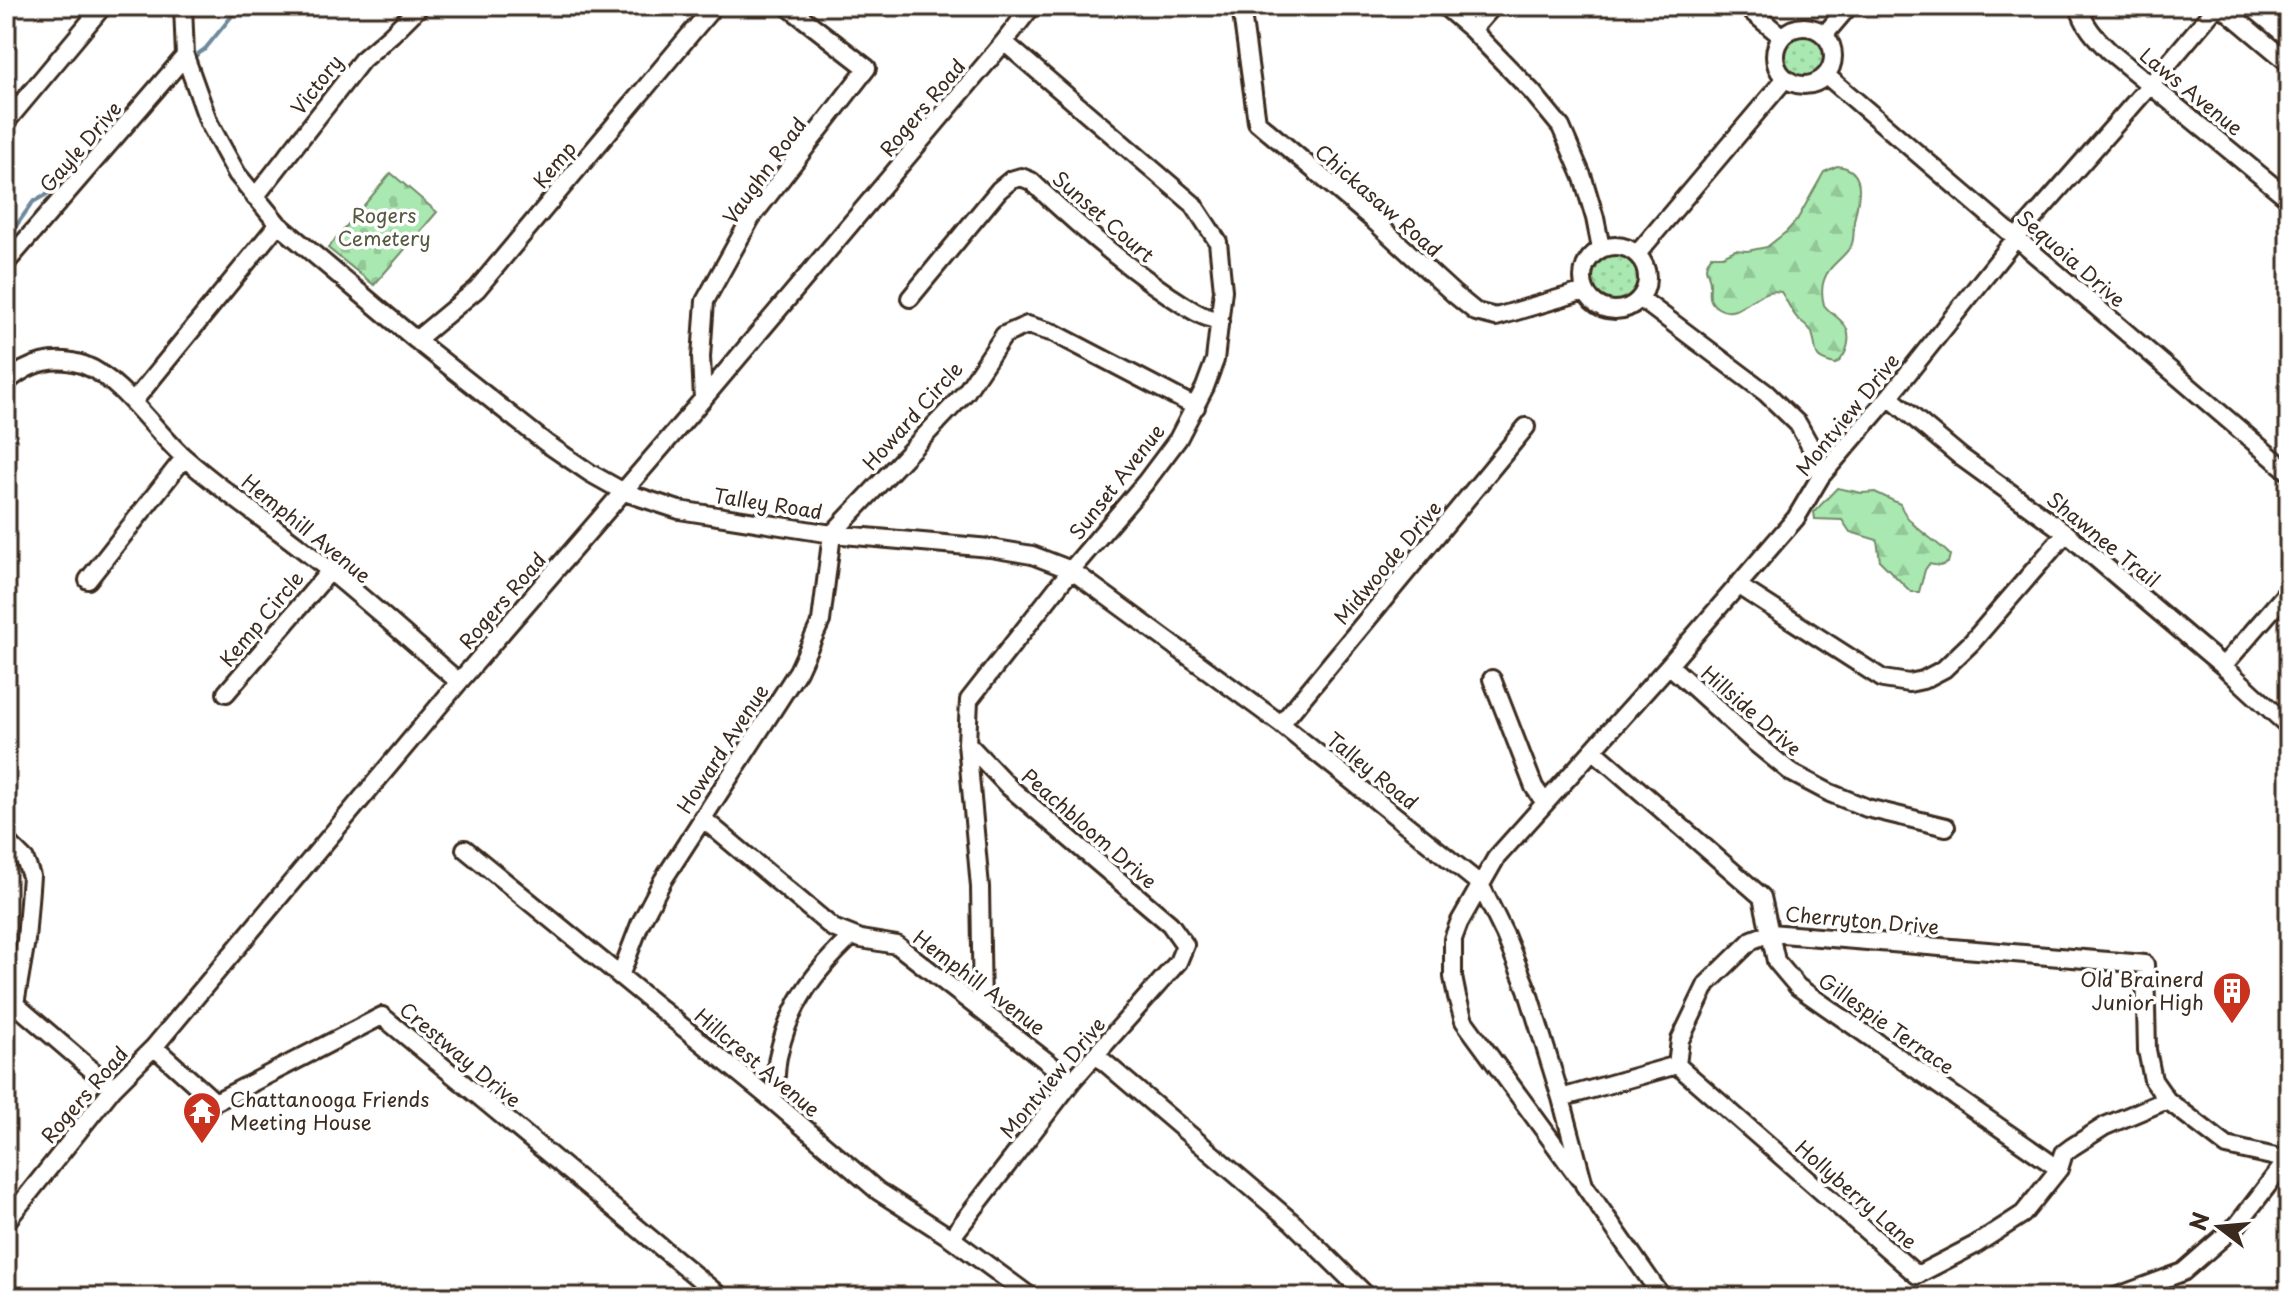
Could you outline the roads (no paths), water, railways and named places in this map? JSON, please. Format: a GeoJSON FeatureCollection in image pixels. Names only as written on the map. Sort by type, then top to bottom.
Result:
{"type":"FeatureCollection","features":[{"type":"Feature","properties":{"kind":"street"},"geometry":{"type":"LineString","coordinates":[[6,122],[103,6]]}},
{"type":"Feature","properties":{"kind":"street","name":"Talley Road"},"geometry":{"type":"LineString","coordinates":[[183,6],[185,56],[209,123],[237,174],[278,224],[416,340],[546,443],[590,473],[624,492],[679,510],[832,534],[990,548],[1032,555],[1071,570],[1281,724],[1480,884],[1527,989],[1584,1185]]}},
{"type":"Feature","properties":{"kind":"street","name":"Victory"},"geometry":{"type":"LineString","coordinates":[[255,197],[362,60],[420,6]]}},
{"type":"Feature","properties":{"kind":"street","name":"Kemp"},"geometry":{"type":"LineString","coordinates":[[416,340],[477,289],[714,6]]}},
{"type":"Feature","properties":{"kind":"street","name":"Vaughn Road"},"geometry":{"type":"LineString","coordinates":[[703,399],[701,357],[705,301],[751,218],[867,68],[787,6]]}},
{"type":"Feature","properties":{"kind":"street","name":"Rogers Road"},"geometry":{"type":"LineString","coordinates":[[6,1222],[113,1088],[154,1047],[1032,6]]}},
{"type":"Feature","properties":{"kind":"street","name":"Chickasaw Road"},"geometry":{"type":"LineString","coordinates":[[1241,6],[1257,122],[1372,219],[1455,295],[1476,312],[1496,317],[1585,291]]}},
{"type":"Feature","properties":{"kind":"street"},"geometry":{"type":"LineString","coordinates":[[1444,6],[1472,30],[1533,93],[1561,127],[1583,178],[1601,248]]}},
{"type":"Feature","properties":{"kind":"street"},"geometry":{"type":"LineString","coordinates":[[1472,30],[1493,6]]}},
{"type":"Feature","properties":{"kind":"street"},"geometry":{"type":"LineString","coordinates":[[1745,6],[1781,36]]}},
{"type":"Feature","properties":{"kind":"street"},"geometry":{"type":"LineString","coordinates":[[1825,34],[1849,6]]}},
{"type":"Feature","properties":{"kind":"street","name":"Laws Avenue"},"geometry":{"type":"LineString","coordinates":[[2079,6],[2093,34],[2109,51],[2289,199]]}},
{"type":"Feature","properties":{"kind":"street"},"geometry":{"type":"LineString","coordinates":[[2219,6],[2289,63]]}},
{"type":"Feature","properties":{"kind":"street","name":"Montview Drive"},"geometry":{"type":"LineString","coordinates":[[1480,884],[1496,858],[1796,518],[1821,476],[1889,397],[2016,238],[2219,6]]}},
{"type":"Feature","properties":{"kind":"street"},"geometry":{"type":"LineString","coordinates":[[1795,27],[1812,27],[1825,34],[1832,45],[1833,63],[1827,76],[1816,84],[1802,86],[1785,79],[1776,65],[1775,50],[1781,36],[1795,27]]}},
{"type":"Feature","properties":{"kind":"street","name":"Sunset Avenue"},"geometry":{"type":"LineString","coordinates":[[982,1009],[980,887],[967,743],[969,700],[1178,439],[1196,407],[1215,360],[1223,290],[1218,242],[1193,204],[1004,42]]}},
{"type":"Feature","properties":{"kind":"street","name":"Gayle Drive"},"geometry":{"type":"LineString","coordinates":[[6,263],[185,56]]}},
{"type":"Feature","properties":{"kind":"street","name":"Sequoia Drive"},"geometry":{"type":"LineString","coordinates":[[1827,76],[2289,472]]}},
{"type":"Feature","properties":{"kind":"street"},"geometry":{"type":"LineString","coordinates":[[1637,254],[1785,79]]}},
{"type":"Feature","properties":{"kind":"street","name":"Sunset Court"},"geometry":{"type":"LineString","coordinates":[[910,298],[999,190],[1011,180],[1021,177],[1031,181],[1140,276],[1210,320],[1220,321]]}},
{"type":"Feature","properties":{"kind":"street"},"geometry":{"type":"LineString","coordinates":[[133,402],[278,224]]}},
{"type":"Feature","properties":{"kind":"street"},"geometry":{"type":"LineString","coordinates":[[1601,248],[1629,248],[1644,263],[1648,276],[1647,288],[1635,305],[1620,311],[1605,310],[1595,304],[1585,291],[1583,279],[1586,264],[1601,248]]}},
{"type":"Feature","properties":{"kind":"street"},"geometry":{"type":"LineString","coordinates":[[1641,299],[1766,393],[1793,419],[1813,451],[1821,476]]}},
{"type":"Feature","properties":{"kind":"street","name":"Howard Circle"},"geometry":{"type":"LineString","coordinates":[[832,534],[966,392],[1004,335],[1027,325],[1054,333],[1196,407]]}},
{"type":"Feature","properties":{"kind":"street","name":"Hemphill Avenue"},"geometry":{"type":"LineString","coordinates":[[6,383],[22,369],[53,360],[85,365],[104,377],[133,402],[184,458],[330,571],[459,682]]}},
{"type":"Feature","properties":{"kind":"street","name":"Shawnee Trail"},"geometry":{"type":"LineString","coordinates":[[1889,397],[1961,457],[2066,533],[2223,666],[2285,723]]}},
{"type":"Feature","properties":{"kind":"street","name":"Midwoode Drive"},"geometry":{"type":"LineString","coordinates":[[1281,724],[1526,427]]}},
{"type":"Feature","properties":{"kind":"street"},"geometry":{"type":"LineString","coordinates":[[88,580],[184,458]]}},
{"type":"Feature","properties":{"kind":"street"},"geometry":{"type":"LineString","coordinates":[[1737,585],[1883,679],[1909,683],[1923,680],[1944,669],[1972,642],[2066,533]]}},
{"type":"Feature","properties":{"kind":"street","name":"Howard Avenue"},"geometry":{"type":"LineString","coordinates":[[620,976],[640,924],[663,880],[798,671],[821,621],[832,534]]}},
{"type":"Feature","properties":{"kind":"street","name":"Kemp Circle"},"geometry":{"type":"LineString","coordinates":[[226,693],[330,571]]}},
{"type":"Feature","properties":{"kind":"street"},"geometry":{"type":"LineString","coordinates":[[2223,666],[2289,590]]}},
{"type":"Feature","properties":{"kind":"street","name":"Hillside Drive"},"geometry":{"type":"LineString","coordinates":[[1669,665],[1792,773],[1867,808],[1946,827]]}},
{"type":"Feature","properties":{"kind":"street"},"geometry":{"type":"LineString","coordinates":[[1492,679],[1534,787],[1545,803]]}},
{"type":"Feature","properties":{"kind":"street","name":"Peachbloom Drive"},"geometry":{"type":"LineString","coordinates":[[967,743],[1009,787],[1170,924],[1185,945]]}},
{"type":"Feature","properties":{"kind":"street","name":"Gillespie Terrace"},"geometry":{"type":"LineString","coordinates":[[1593,750],[1762,897],[1776,961],[1798,987],[2059,1169]]}},
{"type":"Feature","properties":{"kind":"street","name":"Hemphill Avenue"},"geometry":{"type":"LineString","coordinates":[[702,818],[833,928],[852,936],[897,945],[1072,1081]]}},
{"type":"Feature","properties":{"kind":"street"},"geometry":{"type":"LineString","coordinates":[[6,841],[25,860],[31,876],[26,940],[10,1004],[113,1088]]}},
{"type":"Feature","properties":{"kind":"street","name":"Hillcrest Avenue"},"geometry":{"type":"LineString","coordinates":[[465,849],[772,1100],[878,1191],[951,1238],[1031,1297]]}},
{"type":"Feature","properties":{"kind":"street","name":"Talley Road"},"geometry":{"type":"LineString","coordinates":[[1480,884],[1453,939],[1453,977],[1464,1021],[1662,1297]]}},
{"type":"Feature","properties":{"kind":"street","name":"Cherryton Drive"},"geometry":{"type":"LineString","coordinates":[[1677,1065],[1680,1040],[1707,984],[1752,940],[1770,933],[2145,964],[2147,1050],[2153,1080],[2167,1100]]}},
{"type":"Feature","properties":{"kind":"street"},"geometry":{"type":"LineString","coordinates":[[772,1100],[777,1085],[778,1059],[794,1006],[814,975],[852,936]]}},
{"type":"Feature","properties":{"kind":"street","name":"Montview Drive"},"geometry":{"type":"LineString","coordinates":[[951,1238],[1072,1081],[1178,962],[1185,945]]}},
{"type":"Feature","properties":{"kind":"street","name":"Crestway Drive"},"geometry":{"type":"LineString","coordinates":[[154,1047],[215,1102],[382,1016],[721,1297]]}},
{"type":"Feature","properties":{"kind":"street"},"geometry":{"type":"LineString","coordinates":[[1096,1055],[1292,1222],[1368,1297]]}},
{"type":"Feature","properties":{"kind":"street"},"geometry":{"type":"LineString","coordinates":[[1561,1098],[1677,1065]]}},
{"type":"Feature","properties":{"kind":"street","name":"Hollyberry Lane"},"geometry":{"type":"LineString","coordinates":[[1677,1065],[1917,1275],[1975,1245],[2023,1214],[2059,1169],[2064,1153],[2072,1147],[2105,1126],[2167,1100]]}},
{"type":"Feature","properties":{"kind":"street"},"geometry":{"type":"LineString","coordinates":[[2115,1297],[2183,1272],[2238,1224],[2288,1160],[2227,1146],[2167,1100]]}},
{"type":"Feature","properties":{"kind":"waterway"},"geometry":{"type":"LineString","coordinates":[[191,59],[205,49],[240,6]]}},
{"type":"Feature","properties":{"kind":"waterway"},"geometry":{"type":"LineString","coordinates":[[6,240],[33,202],[63,185]]}},
{"type":"Feature","properties":{"kind":"place","name":"Old Brainerd Junior High"},"geometry":{"type":"Point","coordinates":[2232,1025]}},
{"type":"Feature","properties":{"kind":"place","name":"Chattanooga Friends Meeting House"},"geometry":{"type":"Point","coordinates":[202,1145]}},
{"type":"Feature","properties":{"kind":"park label","name":"Rogers Cemetery"},"geometry":{"type":"Point","coordinates":[384,228]}}]}
